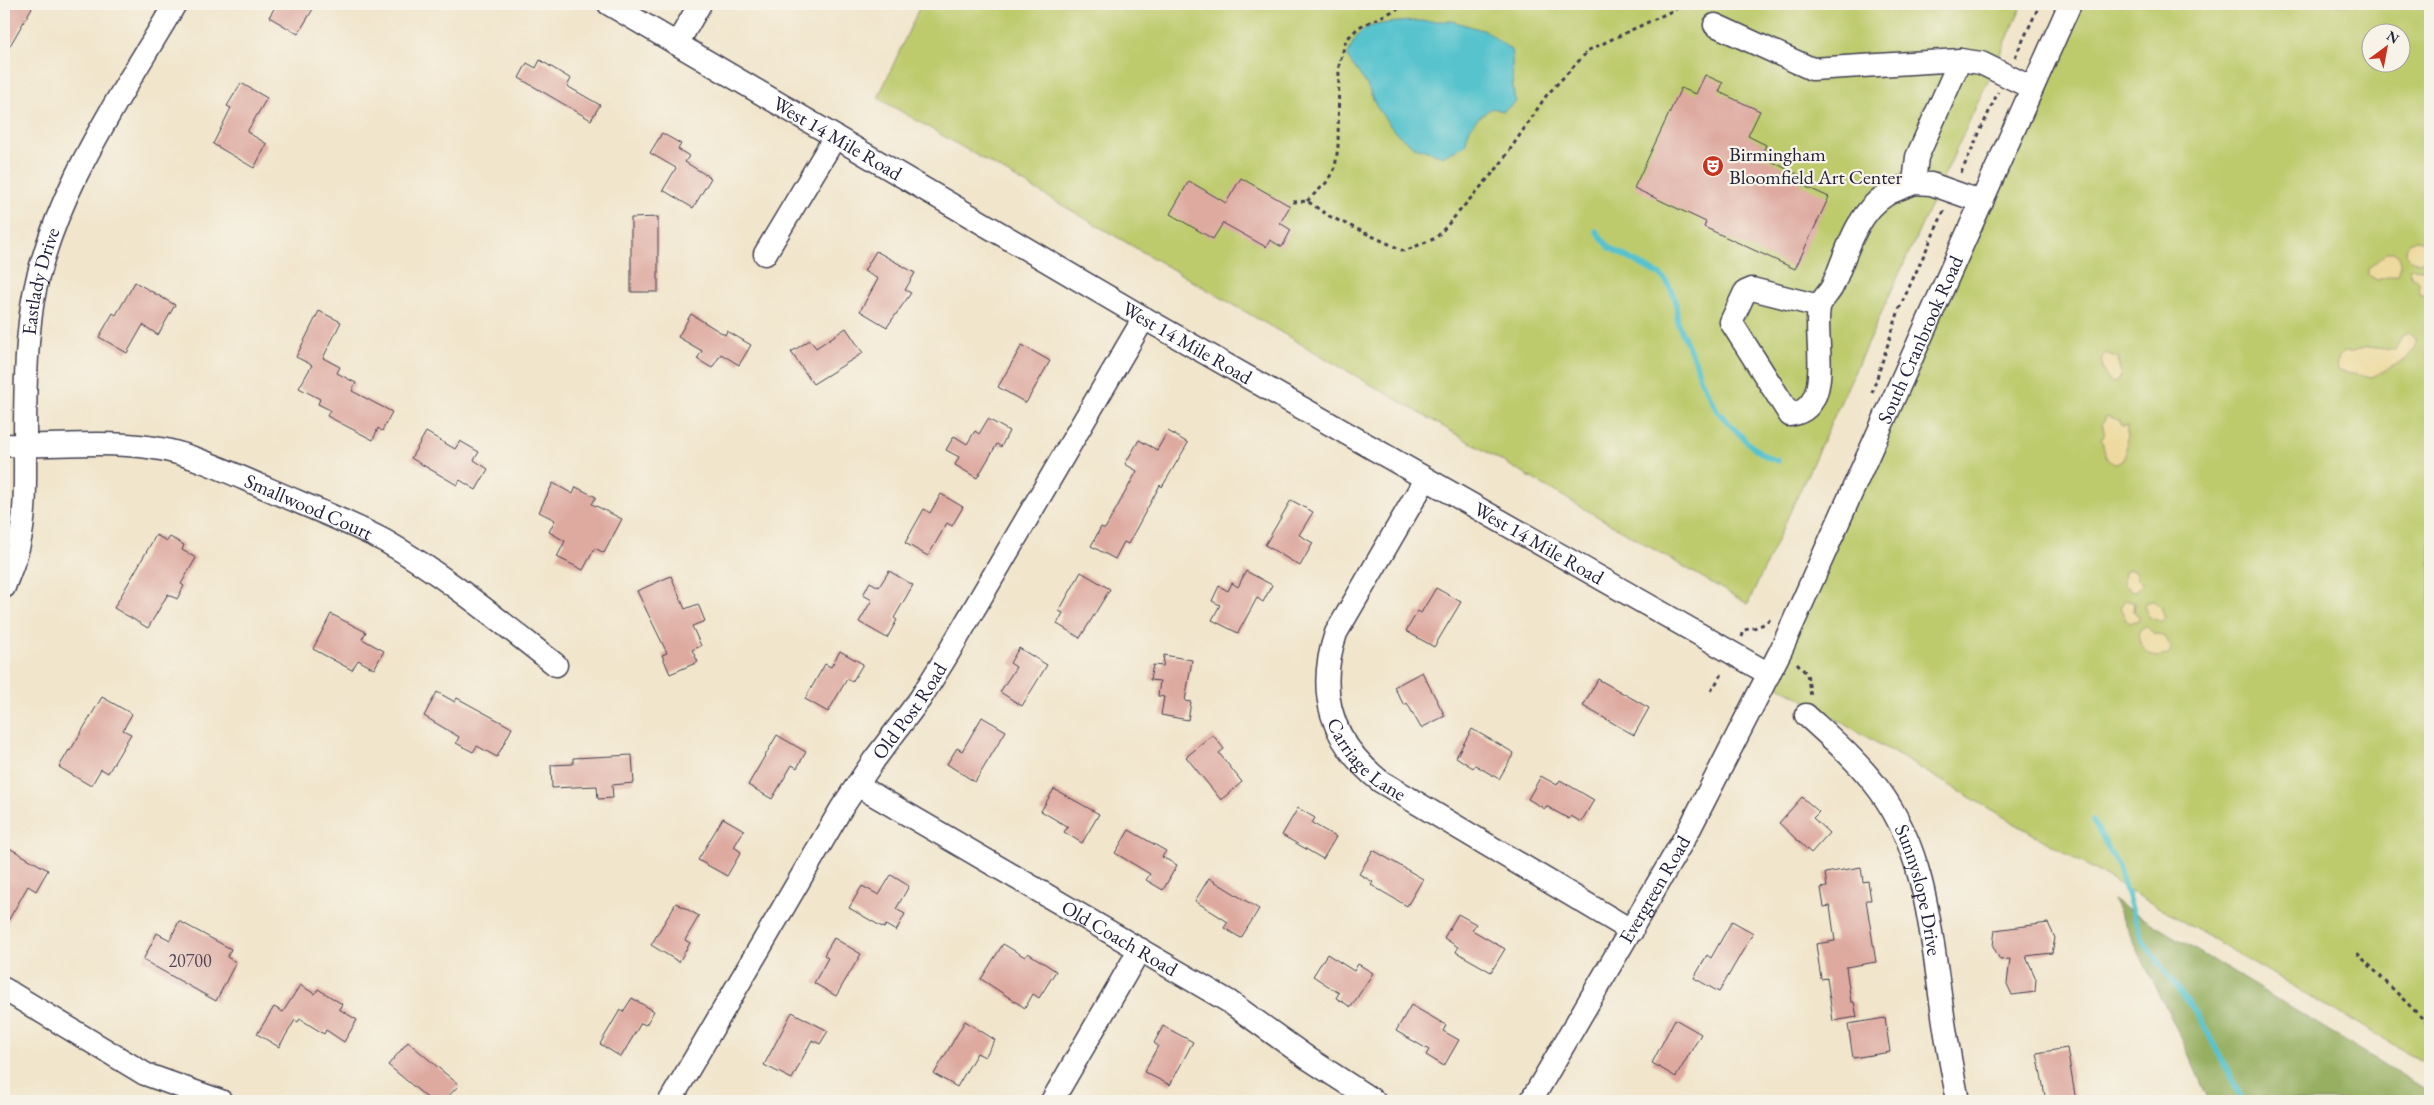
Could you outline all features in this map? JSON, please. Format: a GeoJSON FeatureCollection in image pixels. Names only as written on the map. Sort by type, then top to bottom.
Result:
{"type":"FeatureCollection","features":[{"type":"Feature","properties":{"kind":"street","name":"Eastlady Drive"},"geometry":{"type":"LineString","coordinates":[[4,587],[19,544],[25,494],[14,445],[28,337],[44,254],[55,223],[83,163],[176,4]]}},
{"type":"Feature","properties":{"kind":"street","name":"West 14 Mile Road"},"geometry":{"type":"LineString","coordinates":[[609,4],[1144,318],[1425,480],[1769,674]]}},
{"type":"Feature","properties":{"kind":"street"},"geometry":{"type":"LineString","coordinates":[[677,44],[700,4]]}},
{"type":"Feature","properties":{"kind":"street","name":"South Cranbrook Road"},"geometry":{"type":"LineString","coordinates":[[1769,674],[2070,4]]}},
{"type":"Feature","properties":{"kind":"street"},"geometry":{"type":"LineString","coordinates":[[1715,25],[1812,70],[1960,60],[1981,63],[2032,88]]}},
{"type":"Feature","properties":{"kind":"street"},"geometry":{"type":"LineString","coordinates":[[1914,183],[1917,157],[1960,60]]}},
{"type":"Feature","properties":{"kind":"street"},"geometry":{"type":"LineString","coordinates":[[764,254],[835,137]]}},
{"type":"Feature","properties":{"kind":"street"},"geometry":{"type":"LineString","coordinates":[[1819,306],[1752,289],[1745,292],[1731,322],[1790,415],[1813,401],[1820,373],[1819,306],[1832,288],[1845,255],[1870,208],[1886,194],[1914,183],[1930,184],[1982,202]]}},
{"type":"Feature","properties":{"kind":"street","name":"Old Post Road"},"geometry":{"type":"LineString","coordinates":[[670,1101],[857,785],[920,699],[1144,318]]}},
{"type":"Feature","properties":{"kind":"street","name":"Smallwood Court"},"geometry":{"type":"LineString","coordinates":[[14,445],[95,443],[134,446],[165,450],[219,468],[352,525],[384,541],[453,586],[556,665]]}},
{"type":"Feature","properties":{"kind":"street","name":"Carriage Lane"},"geometry":{"type":"LineString","coordinates":[[1425,480],[1336,633],[1330,650],[1327,681],[1328,704],[1334,722],[1351,752],[1365,769],[1380,781],[1632,931]]}},
{"type":"Feature","properties":{"kind":"street","name":"Evergreen Road"},"geometry":{"type":"LineString","coordinates":[[1531,1101],[1632,931],[1688,830],[1769,674]]}},
{"type":"Feature","properties":{"kind":"street","name":"Sunnyslope Drive"},"geometry":{"type":"LineString","coordinates":[[1806,715],[1867,774],[1886,799],[1906,837],[1921,880],[1933,939],[1958,1101]]}},
{"type":"Feature","properties":{"kind":"street","name":"Old Coach Road"},"geometry":{"type":"LineString","coordinates":[[857,785],[1228,1001],[1309,1059],[1374,1101]]}},
{"type":"Feature","properties":{"kind":"street"},"geometry":{"type":"LineString","coordinates":[[1052,1101],[1140,950]]}},
{"type":"Feature","properties":{"kind":"street"},"geometry":{"type":"LineString","coordinates":[[4,989],[145,1074],[221,1101]]}},
{"type":"Feature","properties":{"kind":"path"},"geometry":{"type":"LineString","coordinates":[[1293,202],[1307,201],[1326,183],[1335,168],[1338,147],[1339,66],[1346,40],[1359,27],[1408,4]]}},
{"type":"Feature","properties":{"kind":"path"},"geometry":{"type":"LineString","coordinates":[[1307,201],[1328,216],[1404,251],[1436,238],[1498,166],[1546,96],[1589,50],[1676,8],[1678,4]]}},
{"type":"Feature","properties":{"kind":"path"},"geometry":{"type":"LineString","coordinates":[[1871,395],[1900,307],[2040,4]]}},
{"type":"Feature","properties":{"kind":"path"},"geometry":{"type":"LineString","coordinates":[[1742,638],[1744,630],[1767,623],[1773,616]]}},
{"type":"Feature","properties":{"kind":"path"},"geometry":{"type":"LineString","coordinates":[[1781,650],[1804,668],[1810,681],[1808,692],[1813,702],[1806,715]]}},
{"type":"Feature","properties":{"kind":"path"},"geometry":{"type":"LineString","coordinates":[[1711,692],[1721,678]]}},
{"type":"Feature","properties":{"kind":"path"},"geometry":{"type":"LineString","coordinates":[[2357,953],[2430,1026]]}},
{"type":"Feature","properties":{"kind":"green space"},"geometry":{"type":"Polygon","coordinates":[[[921,4],[2023,4],[1748,604],[878,98],[921,4]]]}},
{"type":"Feature","properties":{"kind":"green space"},"geometry":{"type":"Polygon","coordinates":[[[2081,4],[2430,4],[2430,1066],[1771,681],[2081,4]]]}},
{"type":"Feature","properties":{"kind":"green space"},"geometry":{"type":"Polygon","coordinates":[[[2113,900],[2430,1092],[2430,1101],[2209,1101],[2183,1042],[2113,900]]]}},
{"type":"Feature","properties":{"kind":"sand"},"geometry":{"type":"Polygon","coordinates":[[[2417,240],[2425,243],[2428,251],[2425,259],[2417,262],[2409,259],[2406,251],[2409,243],[2417,240]]]}},
{"type":"Feature","properties":{"kind":"sand"},"geometry":{"type":"Polygon","coordinates":[[[2387,252],[2394,252],[2399,259],[2398,274],[2377,280],[2368,275],[2368,269],[2387,252]]]}},
{"type":"Feature","properties":{"kind":"sand"},"geometry":{"type":"Polygon","coordinates":[[[2410,268],[2425,269],[2430,274],[2430,295],[2420,295],[2419,282],[2411,276],[2410,268]]]}},
{"type":"Feature","properties":{"kind":"sand"},"geometry":{"type":"Polygon","coordinates":[[[2409,334],[2416,340],[2416,347],[2405,360],[2372,377],[2338,370],[2339,358],[2344,352],[2352,352],[2367,347],[2395,350],[2402,336],[2409,334]]]}},
{"type":"Feature","properties":{"kind":"sand"},"geometry":{"type":"Polygon","coordinates":[[[2106,353],[2119,358],[2118,363],[2121,373],[2118,380],[2113,383],[2105,375],[2102,365],[2102,357],[2106,353]]]}},
{"type":"Feature","properties":{"kind":"sand"},"geometry":{"type":"Polygon","coordinates":[[[2107,416],[2119,420],[2122,426],[2127,426],[2126,455],[2123,461],[2116,464],[2106,457],[2101,440],[2105,434],[2102,424],[2107,416]]]}},
{"type":"Feature","properties":{"kind":"sand"},"geometry":{"type":"Polygon","coordinates":[[[2130,569],[2135,571],[2137,579],[2142,583],[2138,590],[2133,591],[2123,584],[2124,572],[2130,569]]]}},
{"type":"Feature","properties":{"kind":"sand"},"geometry":{"type":"Polygon","coordinates":[[[2126,599],[2135,602],[2134,611],[2139,617],[2138,620],[2130,623],[2126,620],[2120,607],[2126,599]]]}},
{"type":"Feature","properties":{"kind":"sand"},"geometry":{"type":"Polygon","coordinates":[[[2155,601],[2161,607],[2165,619],[2162,622],[2149,617],[2144,607],[2146,602],[2155,601]]]}},
{"type":"Feature","properties":{"kind":"sand"},"geometry":{"type":"Polygon","coordinates":[[[2142,627],[2147,627],[2153,633],[2163,635],[2171,649],[2169,655],[2155,657],[2146,651],[2139,639],[2139,631],[2142,627]]]}},
{"type":"Feature","properties":{"kind":"water"},"geometry":{"type":"Polygon","coordinates":[[[1452,21],[1486,31],[1511,50],[1513,90],[1516,102],[1503,111],[1492,108],[1481,116],[1471,127],[1465,145],[1444,156],[1414,147],[1394,131],[1376,106],[1367,85],[1347,57],[1358,35],[1369,27],[1399,22],[1452,21]]]}},
{"type":"Feature","properties":{"kind":"building"},"geometry":{"type":"Polygon","coordinates":[[[4,4],[34,4],[4,56],[4,4]]]}},
{"type":"Feature","properties":{"kind":"building"},"geometry":{"type":"Polygon","coordinates":[[[277,4],[316,4],[298,34],[269,17],[277,4]]]}},
{"type":"Feature","properties":{"kind":"building"},"geometry":{"type":"Polygon","coordinates":[[[540,60],[571,79],[567,86],[600,105],[591,120],[519,78],[527,63],[536,68],[540,60]]]}},
{"type":"Feature","properties":{"kind":"building","name":"Birmingham Bloomfield Art Center"},"geometry":{"type":"Polygon","coordinates":[[[1705,75],[1723,83],[1719,92],[1760,111],[1748,136],[1766,145],[1761,156],[1803,177],[1800,184],[1829,197],[1795,269],[1704,227],[1706,222],[1634,188],[1681,88],[1696,94],[1705,75]]]}},
{"type":"Feature","properties":{"kind":"building"},"geometry":{"type":"Polygon","coordinates":[[[241,83],[267,98],[247,132],[267,144],[254,168],[213,144],[231,108],[227,106],[241,83]]]}},
{"type":"Feature","properties":{"kind":"building"},"geometry":{"type":"Polygon","coordinates":[[[662,133],[681,144],[678,149],[689,156],[685,162],[711,178],[693,208],[663,190],[676,168],[650,153],[662,133]]]}},
{"type":"Feature","properties":{"kind":"building"},"geometry":{"type":"Polygon","coordinates":[[[1241,178],[1290,206],[1280,223],[1291,230],[1282,247],[1270,240],[1266,247],[1223,223],[1213,239],[1170,214],[1189,181],[1226,203],[1241,178]]]}},
{"type":"Feature","properties":{"kind":"building"},"geometry":{"type":"Polygon","coordinates":[[[658,217],[658,292],[631,292],[631,218],[658,217]]]}},
{"type":"Feature","properties":{"kind":"building"},"geometry":{"type":"Polygon","coordinates":[[[876,251],[915,273],[905,290],[911,293],[887,327],[860,311],[878,279],[864,271],[876,251]]]}},
{"type":"Feature","properties":{"kind":"building"},"geometry":{"type":"Polygon","coordinates":[[[135,282],[175,305],[158,335],[143,325],[127,353],[99,337],[113,313],[116,315],[135,282]]]}},
{"type":"Feature","properties":{"kind":"building"},"geometry":{"type":"Polygon","coordinates":[[[319,311],[341,322],[323,358],[340,367],[337,373],[356,383],[352,391],[392,412],[382,431],[378,428],[373,440],[327,416],[330,410],[318,404],[320,399],[299,388],[312,365],[296,357],[319,311]]]}},
{"type":"Feature","properties":{"kind":"building"},"geometry":{"type":"Polygon","coordinates":[[[691,314],[725,335],[727,331],[751,345],[739,365],[721,354],[712,368],[697,359],[702,351],[678,337],[691,314]]]}},
{"type":"Feature","properties":{"kind":"building"},"geometry":{"type":"Polygon","coordinates":[[[846,328],[863,353],[813,384],[791,352],[810,340],[816,348],[846,328]]]}},
{"type":"Feature","properties":{"kind":"building"},"geometry":{"type":"Polygon","coordinates":[[[1022,345],[1050,361],[1026,403],[998,387],[1022,345]]]}},
{"type":"Feature","properties":{"kind":"building"},"geometry":{"type":"Polygon","coordinates":[[[988,419],[1009,431],[1001,447],[997,444],[977,478],[955,465],[959,457],[946,450],[954,436],[967,444],[975,431],[979,434],[988,419]]]}},
{"type":"Feature","properties":{"kind":"building"},"geometry":{"type":"Polygon","coordinates":[[[1168,431],[1188,443],[1162,487],[1160,485],[1128,544],[1124,542],[1115,559],[1091,546],[1101,527],[1105,529],[1137,471],[1125,464],[1139,440],[1157,450],[1168,431]]]}},
{"type":"Feature","properties":{"kind":"building"},"geometry":{"type":"Polygon","coordinates":[[[426,432],[455,449],[460,441],[479,452],[474,460],[488,469],[476,490],[460,480],[457,485],[411,458],[426,432]]]}},
{"type":"Feature","properties":{"kind":"building"},"geometry":{"type":"Polygon","coordinates":[[[553,483],[573,494],[576,487],[596,497],[592,504],[622,519],[604,553],[595,548],[583,570],[557,557],[565,541],[549,532],[555,520],[539,512],[553,483]]]}},
{"type":"Feature","properties":{"kind":"building"},"geometry":{"type":"Polygon","coordinates":[[[941,494],[963,507],[952,526],[947,523],[928,556],[905,543],[924,509],[930,513],[941,494]]]}},
{"type":"Feature","properties":{"kind":"building"},"geometry":{"type":"Polygon","coordinates":[[[1291,500],[1313,512],[1299,535],[1313,543],[1300,566],[1265,545],[1291,500]]]}},
{"type":"Feature","properties":{"kind":"building"},"geometry":{"type":"Polygon","coordinates":[[[156,535],[167,541],[170,537],[184,545],[182,550],[196,558],[181,584],[184,586],[177,599],[168,594],[148,628],[114,608],[156,535]]]}},
{"type":"Feature","properties":{"kind":"building"},"geometry":{"type":"Polygon","coordinates":[[[889,571],[913,585],[894,618],[897,620],[887,638],[859,622],[872,600],[863,595],[870,582],[879,587],[889,571]]]}},
{"type":"Feature","properties":{"kind":"building"},"geometry":{"type":"Polygon","coordinates":[[[1246,571],[1272,585],[1263,602],[1257,598],[1238,633],[1212,620],[1220,605],[1212,601],[1219,586],[1228,591],[1232,583],[1238,587],[1246,571]]]}},
{"type":"Feature","properties":{"kind":"building"},"geometry":{"type":"Polygon","coordinates":[[[1081,572],[1110,589],[1080,638],[1057,624],[1063,613],[1059,611],[1081,572]]]}},
{"type":"Feature","properties":{"kind":"building"},"geometry":{"type":"Polygon","coordinates":[[[671,576],[685,609],[698,604],[705,621],[692,626],[701,646],[692,650],[698,662],[670,674],[662,655],[667,653],[637,591],[671,576]]]}},
{"type":"Feature","properties":{"kind":"building"},"geometry":{"type":"Polygon","coordinates":[[[1436,588],[1461,602],[1434,647],[1406,631],[1418,611],[1421,613],[1436,588]]]}},
{"type":"Feature","properties":{"kind":"building"},"geometry":{"type":"Polygon","coordinates":[[[331,614],[366,632],[362,639],[384,651],[374,669],[358,660],[352,670],[313,649],[331,614]]]}},
{"type":"Feature","properties":{"kind":"building"},"geometry":{"type":"Polygon","coordinates":[[[1019,648],[1047,665],[1022,706],[1000,692],[1016,667],[1010,663],[1019,648]]]}},
{"type":"Feature","properties":{"kind":"building"},"geometry":{"type":"Polygon","coordinates":[[[840,651],[863,664],[852,682],[847,679],[828,712],[805,699],[825,664],[831,667],[840,651]]]}},
{"type":"Feature","properties":{"kind":"building"},"geometry":{"type":"Polygon","coordinates":[[[1164,655],[1192,660],[1185,701],[1191,702],[1188,720],[1161,715],[1164,697],[1158,696],[1160,681],[1150,680],[1153,665],[1163,666],[1164,655]]]}},
{"type":"Feature","properties":{"kind":"building"},"geometry":{"type":"Polygon","coordinates":[[[1422,672],[1445,716],[1421,728],[1407,703],[1404,705],[1394,687],[1422,672]]]}},
{"type":"Feature","properties":{"kind":"building"},"geometry":{"type":"Polygon","coordinates":[[[1598,679],[1649,708],[1634,735],[1583,706],[1598,679]]]}},
{"type":"Feature","properties":{"kind":"building"},"geometry":{"type":"Polygon","coordinates":[[[437,692],[455,702],[457,698],[512,728],[497,757],[477,746],[473,752],[456,743],[459,737],[424,716],[437,692]]]}},
{"type":"Feature","properties":{"kind":"building"},"geometry":{"type":"Polygon","coordinates":[[[102,697],[132,714],[123,730],[131,734],[108,773],[101,769],[91,786],[59,767],[102,697]]]}},
{"type":"Feature","properties":{"kind":"building"},"geometry":{"type":"Polygon","coordinates":[[[982,717],[1006,731],[975,782],[947,764],[957,748],[962,751],[982,717]]]}},
{"type":"Feature","properties":{"kind":"building"},"geometry":{"type":"Polygon","coordinates":[[[1472,729],[1514,753],[1499,779],[1475,765],[1473,768],[1456,757],[1472,729]]]}},
{"type":"Feature","properties":{"kind":"building"},"geometry":{"type":"Polygon","coordinates":[[[777,735],[806,752],[797,768],[792,765],[772,799],[748,785],[777,735]]]}},
{"type":"Feature","properties":{"kind":"building"},"geometry":{"type":"Polygon","coordinates":[[[1213,735],[1224,749],[1219,753],[1242,782],[1221,800],[1186,757],[1213,735]]]}},
{"type":"Feature","properties":{"kind":"building"},"geometry":{"type":"Polygon","coordinates":[[[632,755],[634,783],[612,785],[613,798],[598,799],[597,786],[552,788],[551,765],[573,764],[573,758],[632,755]]]}},
{"type":"Feature","properties":{"kind":"building"},"geometry":{"type":"Polygon","coordinates":[[[1541,776],[1557,785],[1560,780],[1594,800],[1581,822],[1571,816],[1569,819],[1546,806],[1545,809],[1528,799],[1541,776]]]}},
{"type":"Feature","properties":{"kind":"building"},"geometry":{"type":"Polygon","coordinates":[[[1054,789],[1099,814],[1082,843],[1064,832],[1068,827],[1041,811],[1054,789]]]}},
{"type":"Feature","properties":{"kind":"building"},"geometry":{"type":"Polygon","coordinates":[[[1802,797],[1819,812],[1813,818],[1829,833],[1811,853],[1779,823],[1802,797]]]}},
{"type":"Feature","properties":{"kind":"building"},"geometry":{"type":"Polygon","coordinates":[[[1298,808],[1315,818],[1312,823],[1336,837],[1323,859],[1282,835],[1298,808]]]}},
{"type":"Feature","properties":{"kind":"building"},"geometry":{"type":"Polygon","coordinates":[[[723,818],[744,830],[734,847],[741,852],[727,876],[698,860],[723,818]]]}},
{"type":"Feature","properties":{"kind":"building"},"geometry":{"type":"Polygon","coordinates":[[[1129,830],[1166,851],[1162,857],[1177,865],[1163,890],[1146,880],[1150,874],[1115,853],[1129,830]]]}},
{"type":"Feature","properties":{"kind":"building"},"geometry":{"type":"Polygon","coordinates":[[[4,845],[48,870],[36,891],[28,886],[4,928],[4,845]]]}},
{"type":"Feature","properties":{"kind":"building"},"geometry":{"type":"Polygon","coordinates":[[[1373,850],[1423,879],[1407,906],[1371,885],[1373,882],[1359,874],[1373,850]]]}},
{"type":"Feature","properties":{"kind":"building"},"geometry":{"type":"Polygon","coordinates":[[[1861,867],[1863,882],[1868,881],[1871,900],[1866,900],[1876,962],[1846,967],[1851,1002],[1854,1002],[1857,1017],[1833,1021],[1827,978],[1821,979],[1816,944],[1835,941],[1830,906],[1824,907],[1821,888],[1827,887],[1825,873],[1861,867]]]}},
{"type":"Feature","properties":{"kind":"building"},"geometry":{"type":"Polygon","coordinates":[[[891,875],[909,886],[896,909],[905,914],[896,931],[886,925],[884,928],[849,908],[862,886],[879,895],[891,875]]]}},
{"type":"Feature","properties":{"kind":"building"},"geometry":{"type":"Polygon","coordinates":[[[1209,878],[1259,909],[1241,938],[1224,928],[1228,922],[1195,901],[1209,878]]]}},
{"type":"Feature","properties":{"kind":"building"},"geometry":{"type":"Polygon","coordinates":[[[676,903],[699,916],[685,940],[690,943],[679,962],[651,945],[676,903]]]}},
{"type":"Feature","properties":{"kind":"building"},"geometry":{"type":"Polygon","coordinates":[[[1458,914],[1476,924],[1472,930],[1505,949],[1491,972],[1456,952],[1458,947],[1444,938],[1458,914]]]}},
{"type":"Feature","properties":{"kind":"building"},"geometry":{"type":"Polygon","coordinates":[[[179,921],[231,949],[227,957],[236,962],[216,1001],[143,960],[157,933],[170,940],[179,921]]]}},
{"type":"Feature","properties":{"kind":"building"},"geometry":{"type":"Polygon","coordinates":[[[1732,921],[1753,933],[1719,992],[1694,978],[1707,955],[1711,958],[1732,921]]]}},
{"type":"Feature","properties":{"kind":"building"},"geometry":{"type":"Polygon","coordinates":[[[2048,923],[2055,938],[2052,953],[2026,956],[2036,979],[2035,992],[2012,995],[2007,984],[2010,959],[2000,960],[1993,946],[1995,930],[2048,923]]]}},
{"type":"Feature","properties":{"kind":"building"},"geometry":{"type":"Polygon","coordinates":[[[834,938],[861,954],[836,996],[814,983],[828,958],[824,955],[834,938]]]}},
{"type":"Feature","properties":{"kind":"building"},"geometry":{"type":"Polygon","coordinates":[[[1003,944],[1025,957],[1028,953],[1056,971],[1039,998],[1033,994],[1025,1008],[981,979],[1003,944]]]}},
{"type":"Feature","properties":{"kind":"building"},"geometry":{"type":"Polygon","coordinates":[[[1327,954],[1354,971],[1358,964],[1373,973],[1351,1007],[1336,998],[1339,993],[1313,976],[1327,954]]]}},
{"type":"Feature","properties":{"kind":"building"},"geometry":{"type":"Polygon","coordinates":[[[300,985],[315,994],[318,989],[342,1004],[339,1009],[357,1020],[344,1042],[326,1030],[324,1034],[300,1019],[298,1022],[295,1020],[279,1047],[257,1034],[274,1007],[283,1012],[300,985]]]}},
{"type":"Feature","properties":{"kind":"building"},"geometry":{"type":"Polygon","coordinates":[[[632,998],[654,1011],[646,1025],[641,1023],[621,1057],[600,1044],[620,1010],[623,1012],[632,998]]]}},
{"type":"Feature","properties":{"kind":"building"},"geometry":{"type":"Polygon","coordinates":[[[1411,1005],[1446,1025],[1443,1031],[1459,1040],[1444,1066],[1426,1055],[1429,1050],[1396,1031],[1411,1005]]]}},
{"type":"Feature","properties":{"kind":"building"},"geometry":{"type":"Polygon","coordinates":[[[792,1012],[828,1031],[820,1044],[812,1040],[792,1079],[764,1065],[792,1012]]]}},
{"type":"Feature","properties":{"kind":"building"},"geometry":{"type":"Polygon","coordinates":[[[1885,1018],[1890,1052],[1853,1058],[1848,1024],[1885,1018]]]}},
{"type":"Feature","properties":{"kind":"building"},"geometry":{"type":"Polygon","coordinates":[[[1675,1019],[1701,1034],[1676,1077],[1652,1063],[1675,1019]]]}},
{"type":"Feature","properties":{"kind":"building"},"geometry":{"type":"Polygon","coordinates":[[[965,1021],[995,1040],[985,1057],[977,1053],[957,1087],[934,1074],[965,1021]]]}},
{"type":"Feature","properties":{"kind":"building"},"geometry":{"type":"Polygon","coordinates":[[[1163,1026],[1193,1042],[1170,1085],[1144,1072],[1158,1046],[1154,1043],[1163,1026]]]}},
{"type":"Feature","properties":{"kind":"building"},"geometry":{"type":"Polygon","coordinates":[[[408,1042],[459,1085],[444,1101],[431,1101],[388,1065],[408,1042]]]}},
{"type":"Feature","properties":{"kind":"building"},"geometry":{"type":"Polygon","coordinates":[[[2067,1048],[2076,1101],[2046,1101],[2037,1053],[2067,1048]]]}},
{"type":"Feature","properties":{"kind":"waterway"},"geometry":{"type":"LineString","coordinates":[[1596,231],[1610,248],[1660,275],[1667,282],[1675,298],[1678,324],[1696,363],[1700,378],[1718,412],[1750,445],[1767,457],[1778,461]]}},
{"type":"Feature","properties":{"kind":"waterway"},"geometry":{"type":"LineString","coordinates":[[2093,820],[2118,866],[2142,940],[2201,1020],[2243,1101]]}},
{"type":"Feature","properties":{"kind":"place","name":"Birmingham Bloomfield Art Center"},"geometry":{"type":"Point","coordinates":[1713,166]}}]}
